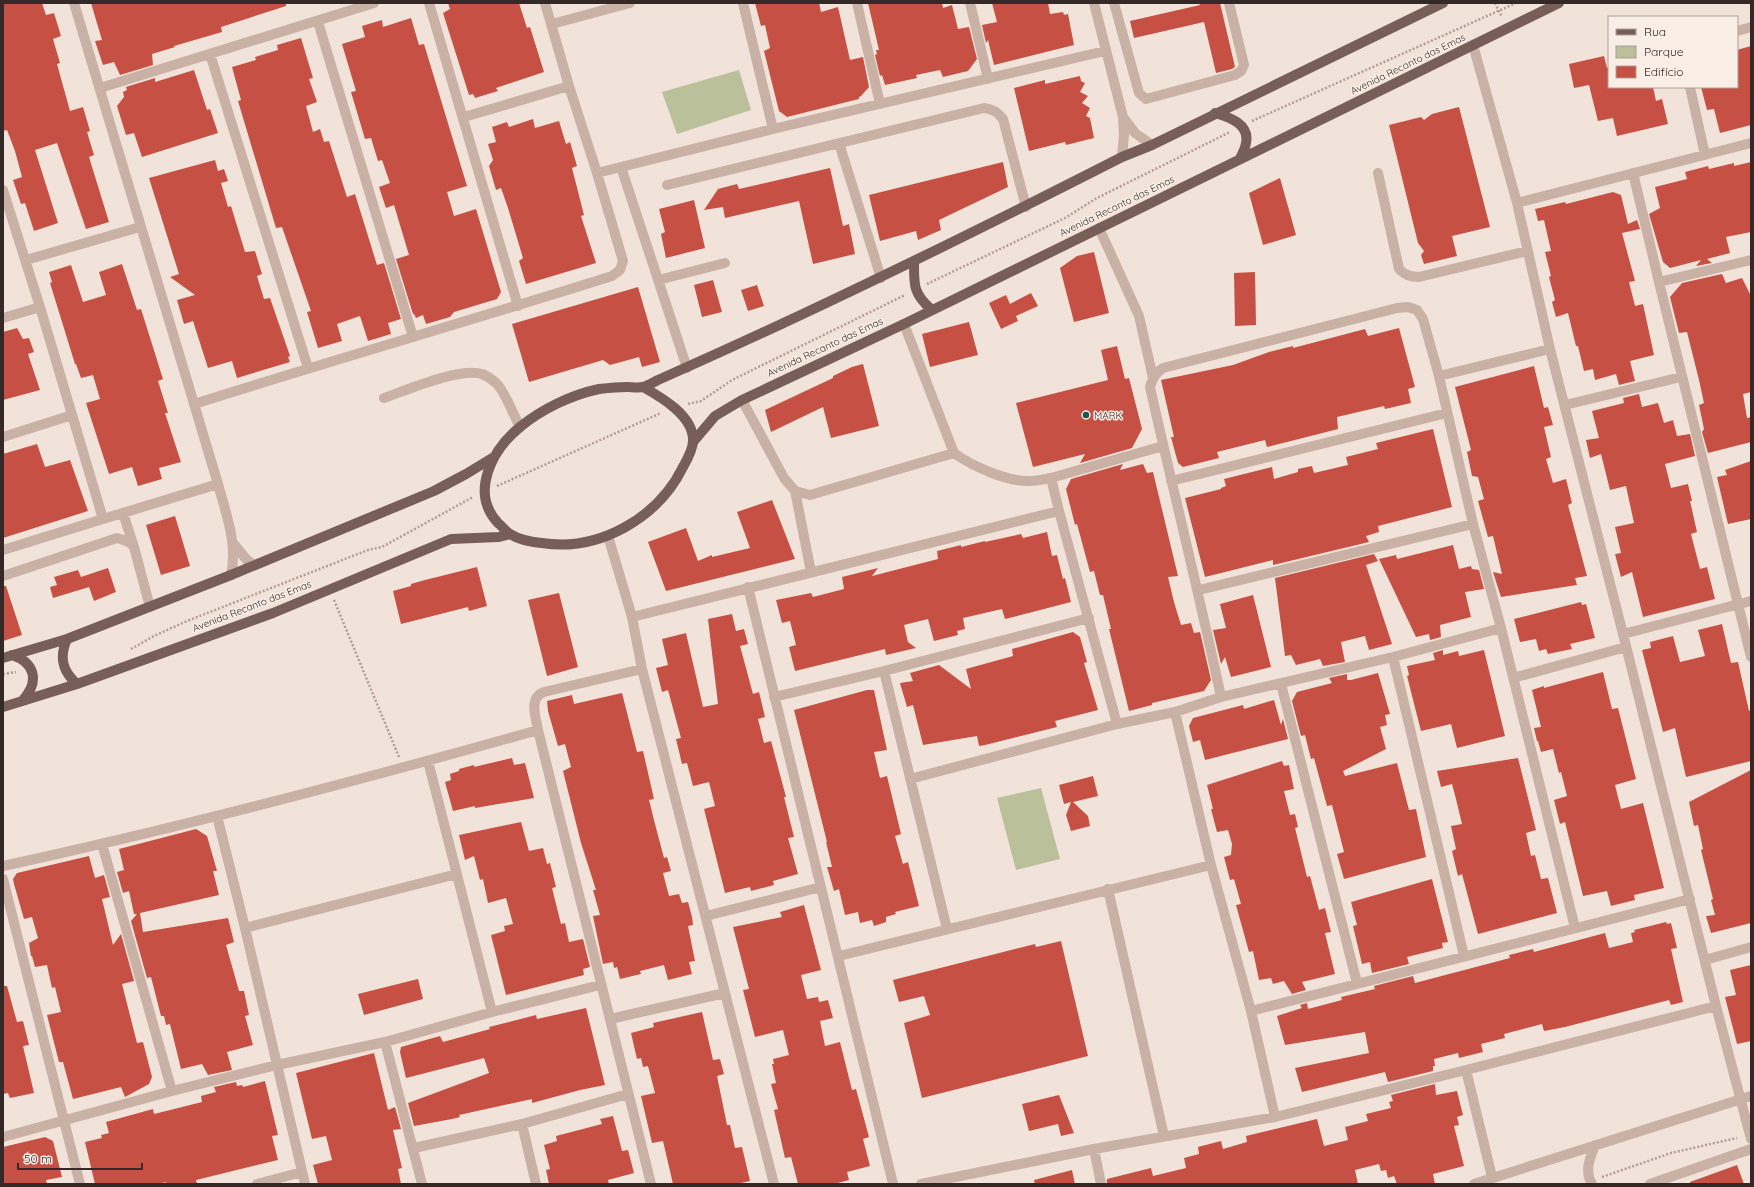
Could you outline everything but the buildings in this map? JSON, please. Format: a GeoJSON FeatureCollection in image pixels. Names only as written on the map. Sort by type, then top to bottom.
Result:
{"type":"FeatureCollection","features":[{"type":"Feature","properties":{"kind":"main road"},"geometry":{"type":"LineString","coordinates":[[8,656],[67,639],[150,607],[434,491],[494,457],[520,427],[567,399],[600,389],[642,387],[687,368],[881,278],[1026,207],[1122,157],[1152,145],[1215,112],[1443,3]]}},
{"type":"Feature","properties":{"kind":"main road","name":"Avenida Recanto das Emas"},"geometry":{"type":"LineString","coordinates":[[693,442],[715,416],[742,400],[904,324],[1559,3]]}},
{"type":"Feature","properties":{"kind":"main road"},"geometry":{"type":"LineString","coordinates":[[1215,112],[1231,118],[1242,126],[1246,132],[1247,142],[1239,160]]}},
{"type":"Feature","properties":{"kind":"main road"},"geometry":{"type":"LineString","coordinates":[[914,262],[915,290],[924,303],[932,310]]}},
{"type":"Feature","properties":{"kind":"main road"},"geometry":{"type":"LineString","coordinates":[[494,457],[486,478],[486,502],[492,516],[510,534],[528,541],[555,545],[575,543],[608,536],[637,520],[654,507],[669,490],[685,464],[693,442],[686,422],[674,406],[662,397],[642,387]]}},
{"type":"Feature","properties":{"kind":"main road","name":"Avenida Recanto das Emas"},"geometry":{"type":"LineString","coordinates":[[3,707],[77,684],[273,613],[451,539],[499,537],[510,534]]}},
{"type":"Feature","properties":{"kind":"main road"},"geometry":{"type":"LineString","coordinates":[[67,639],[63,649],[62,660],[65,671],[77,684]]}},
{"type":"Feature","properties":{"kind":"main road"},"geometry":{"type":"LineString","coordinates":[[8,656],[20,658],[27,663],[32,671],[34,682],[30,692],[23,700]]}},
{"type":"Feature","properties":{"kind":"street"},"geometry":{"type":"LineString","coordinates":[[74,3],[218,484],[233,543],[234,554],[231,575]]}},
{"type":"Feature","properties":{"kind":"street"},"geometry":{"type":"LineString","coordinates":[[100,88],[318,22],[374,3]]}},
{"type":"Feature","properties":{"kind":"street"},"geometry":{"type":"LineString","coordinates":[[429,3],[464,117],[518,306]]}},
{"type":"Feature","properties":{"kind":"street"},"geometry":{"type":"LineString","coordinates":[[194,404],[308,368],[518,306],[612,276],[620,270],[623,261],[545,3]]}},
{"type":"Feature","properties":{"kind":"street"},"geometry":{"type":"LineString","coordinates":[[552,24],[630,3]]}},
{"type":"Feature","properties":{"kind":"street"},"geometry":{"type":"LineString","coordinates":[[742,3],[773,129]]}},
{"type":"Feature","properties":{"kind":"street"},"geometry":{"type":"LineString","coordinates":[[857,3],[880,104]]}},
{"type":"Feature","properties":{"kind":"street"},"geometry":{"type":"LineString","coordinates":[[970,3],[988,79]]}},
{"type":"Feature","properties":{"kind":"street"},"geometry":{"type":"LineString","coordinates":[[1094,3],[1105,52],[1123,117],[1124,135],[1122,157]]}},
{"type":"Feature","properties":{"kind":"street"},"geometry":{"type":"LineString","coordinates":[[1114,3],[1139,93],[1146,99],[1235,75],[1241,71],[1244,65],[1229,3]]}},
{"type":"Feature","properties":{"kind":"street"},"geometry":{"type":"LineString","coordinates":[[318,22],[413,337]]}},
{"type":"Feature","properties":{"kind":"street"},"geometry":{"type":"LineString","coordinates":[[1738,31],[1751,27]]}},
{"type":"Feature","properties":{"kind":"street"},"geometry":{"type":"LineString","coordinates":[[1473,45],[1518,203],[1527,251],[1550,349],[1716,1006],[1751,1135]]}},
{"type":"Feature","properties":{"kind":"street"},"geometry":{"type":"LineString","coordinates":[[597,173],[773,129],[1105,52]]}},
{"type":"Feature","properties":{"kind":"street"},"geometry":{"type":"LineString","coordinates":[[210,54],[308,368]]}},
{"type":"Feature","properties":{"kind":"street"},"geometry":{"type":"LineString","coordinates":[[464,117],[569,86]]}},
{"type":"Feature","properties":{"kind":"street"},"geometry":{"type":"LineString","coordinates":[[1690,88],[1705,154]]}},
{"type":"Feature","properties":{"kind":"street"},"geometry":{"type":"LineString","coordinates":[[667,184],[839,144],[984,108],[994,110],[1003,119],[1026,207]]}},
{"type":"Feature","properties":{"kind":"street"},"geometry":{"type":"LineString","coordinates":[[1123,117],[1135,133],[1152,145]]}},
{"type":"Feature","properties":{"kind":"street"},"geometry":{"type":"LineString","coordinates":[[1518,203],[1751,143]]}},
{"type":"Feature","properties":{"kind":"street"},"geometry":{"type":"LineString","coordinates":[[839,144],[881,278]]}},
{"type":"Feature","properties":{"kind":"street"},"geometry":{"type":"LineString","coordinates":[[621,167],[687,368]]}},
{"type":"Feature","properties":{"kind":"street"},"geometry":{"type":"LineString","coordinates":[[1378,173],[1399,269],[1404,274],[1412,277],[1419,276],[1527,251]]}},
{"type":"Feature","properties":{"kind":"street"},"geometry":{"type":"LineString","coordinates":[[1633,173],[1681,377],[1751,657]]}},
{"type":"Feature","properties":{"kind":"street"},"geometry":{"type":"LineString","coordinates":[[3,190],[5,202],[26,260],[103,519]]}},
{"type":"Feature","properties":{"kind":"street"},"geometry":{"type":"LineString","coordinates":[[26,260],[140,227]]}},
{"type":"Feature","properties":{"kind":"street"},"geometry":{"type":"LineString","coordinates":[[1099,228],[1138,316],[1153,378]]}},
{"type":"Feature","properties":{"kind":"street"},"geometry":{"type":"LineString","coordinates":[[1659,282],[1751,260]]}},
{"type":"Feature","properties":{"kind":"street"},"geometry":{"type":"LineString","coordinates":[[658,280],[725,263]]}},
{"type":"Feature","properties":{"kind":"street"},"geometry":{"type":"LineString","coordinates":[[3,318],[40,307]]}},
{"type":"Feature","properties":{"kind":"street"},"geometry":{"type":"LineString","coordinates":[[1221,697],[1198,590],[1150,387],[1153,378],[1157,372],[1172,366],[1390,310],[1408,307],[1417,310],[1423,319],[1439,376],[1473,524],[1501,628],[1574,928]]}},
{"type":"Feature","properties":{"kind":"street"},"geometry":{"type":"LineString","coordinates":[[904,324],[954,453],[966,462],[1008,479],[1030,482],[1051,478],[1163,446]]}},
{"type":"Feature","properties":{"kind":"street"},"geometry":{"type":"LineString","coordinates":[[1439,376],[1550,349]]}},
{"type":"Feature","properties":{"kind":"street"},"geometry":{"type":"LineString","coordinates":[[384,398],[441,378],[473,373],[482,374],[498,386],[520,427]]}},
{"type":"Feature","properties":{"kind":"street"},"geometry":{"type":"LineString","coordinates":[[1565,405],[1681,377]]}},
{"type":"Feature","properties":{"kind":"street"},"geometry":{"type":"LineString","coordinates":[[742,400],[784,478],[795,491],[811,572]]}},
{"type":"Feature","properties":{"kind":"street"},"geometry":{"type":"LineString","coordinates":[[1171,481],[1447,413]]}},
{"type":"Feature","properties":{"kind":"street"},"geometry":{"type":"LineString","coordinates":[[3,436],[72,415]]}},
{"type":"Feature","properties":{"kind":"street"},"geometry":{"type":"LineString","coordinates":[[795,491],[810,495],[954,453]]}},
{"type":"Feature","properties":{"kind":"street"},"geometry":{"type":"LineString","coordinates":[[1051,478],[1117,724]]}},
{"type":"Feature","properties":{"kind":"street"},"geometry":{"type":"LineString","coordinates":[[3,550],[218,484]]}},
{"type":"Feature","properties":{"kind":"street"},"geometry":{"type":"LineString","coordinates":[[632,617],[1059,510]]}},
{"type":"Feature","properties":{"kind":"street"},"geometry":{"type":"LineString","coordinates":[[123,513],[150,607]]}},
{"type":"Feature","properties":{"kind":"street"},"geometry":{"type":"LineString","coordinates":[[1198,590],[1473,524]]}},
{"type":"Feature","properties":{"kind":"street"},"geometry":{"type":"LineString","coordinates":[[608,536],[632,617],[642,669],[774,1184]]}},
{"type":"Feature","properties":{"kind":"street"},"geometry":{"type":"LineString","coordinates":[[3,576],[117,538],[130,542],[134,547]]}},
{"type":"Feature","properties":{"kind":"street"},"geometry":{"type":"LineString","coordinates":[[233,543],[246,559],[254,565]]}},
{"type":"Feature","properties":{"kind":"street"},"geometry":{"type":"LineString","coordinates":[[748,588],[839,956],[893,1184]]}},
{"type":"Feature","properties":{"kind":"street"},"geometry":{"type":"LineString","coordinates":[[1623,634],[1751,601]]}},
{"type":"Feature","properties":{"kind":"street"},"geometry":{"type":"LineString","coordinates":[[774,697],[884,671],[1089,618]]}},
{"type":"Feature","properties":{"kind":"street"},"geometry":{"type":"LineString","coordinates":[[910,779],[1117,724],[1175,712],[1221,697],[1393,657],[1501,628]]}},
{"type":"Feature","properties":{"kind":"street"},"geometry":{"type":"LineString","coordinates":[[1513,678],[1626,647]]}},
{"type":"Feature","properties":{"kind":"street"},"geometry":{"type":"LineString","coordinates":[[1393,657],[1464,956]]}},
{"type":"Feature","properties":{"kind":"street"},"geometry":{"type":"LineString","coordinates":[[642,669],[539,694],[534,704],[538,730],[600,986],[610,1019],[651,1184]]}},
{"type":"Feature","properties":{"kind":"street"},"geometry":{"type":"LineString","coordinates":[[884,671],[947,929]]}},
{"type":"Feature","properties":{"kind":"street"},"geometry":{"type":"LineString","coordinates":[[1281,684],[1357,983]]}},
{"type":"Feature","properties":{"kind":"street"},"geometry":{"type":"LineString","coordinates":[[1175,712],[1211,865],[1251,1011],[1275,1117]]}},
{"type":"Feature","properties":{"kind":"street"},"geometry":{"type":"LineString","coordinates":[[3,866],[217,816],[428,761],[538,730]]}},
{"type":"Feature","properties":{"kind":"street"},"geometry":{"type":"LineString","coordinates":[[428,761],[492,1012]]}},
{"type":"Feature","properties":{"kind":"street"},"geometry":{"type":"LineString","coordinates":[[217,816],[305,1184]]}},
{"type":"Feature","properties":{"kind":"street"},"geometry":{"type":"LineString","coordinates":[[102,844],[172,1091]]}},
{"type":"Feature","properties":{"kind":"street"},"geometry":{"type":"LineString","coordinates":[[839,956],[1211,865]]}},
{"type":"Feature","properties":{"kind":"street"},"geometry":{"type":"LineString","coordinates":[[245,928],[457,874]]}},
{"type":"Feature","properties":{"kind":"street"},"geometry":{"type":"LineString","coordinates":[[3,879],[80,1184]]}},
{"type":"Feature","properties":{"kind":"street"},"geometry":{"type":"LineString","coordinates":[[706,916],[821,887]]}},
{"type":"Feature","properties":{"kind":"street"},"geometry":{"type":"LineString","coordinates":[[1108,889],[1164,1136]]}},
{"type":"Feature","properties":{"kind":"street"},"geometry":{"type":"LineString","coordinates":[[1251,1011],[1690,899]]}},
{"type":"Feature","properties":{"kind":"street"},"geometry":{"type":"LineString","coordinates":[[1705,960],[1751,948]]}},
{"type":"Feature","properties":{"kind":"street"},"geometry":{"type":"LineString","coordinates":[[3,1137],[172,1091],[277,1065],[385,1042],[492,1012],[600,986]]}},
{"type":"Feature","properties":{"kind":"street"},"geometry":{"type":"LineString","coordinates":[[610,1019],[725,993]]}},
{"type":"Feature","properties":{"kind":"street"},"geometry":{"type":"LineString","coordinates":[[921,1184],[1094,1149],[1275,1117],[1716,1006]]}},
{"type":"Feature","properties":{"kind":"street"},"geometry":{"type":"LineString","coordinates":[[385,1042],[414,1148],[422,1184]]}},
{"type":"Feature","properties":{"kind":"street"},"geometry":{"type":"LineString","coordinates":[[1466,1070],[1492,1177]]}},
{"type":"Feature","properties":{"kind":"street"},"geometry":{"type":"LineString","coordinates":[[414,1148],[522,1124],[628,1094]]}},
{"type":"Feature","properties":{"kind":"street"},"geometry":{"type":"LineString","coordinates":[[1474,1184],[1740,1098],[1751,1096]]}},
{"type":"Feature","properties":{"kind":"street"},"geometry":{"type":"LineString","coordinates":[[522,1124],[536,1184]]}},
{"type":"Feature","properties":{"kind":"street"},"geometry":{"type":"LineString","coordinates":[[1591,1182],[1588,1162],[1595,1146]]}},
{"type":"Feature","properties":{"kind":"street"},"geometry":{"type":"LineString","coordinates":[[1094,1149],[1101,1184]]}},
{"type":"Feature","properties":{"kind":"street"},"geometry":{"type":"LineString","coordinates":[[1650,1184],[1751,1149]]}},
{"type":"Feature","properties":{"kind":"street"},"geometry":{"type":"LineString","coordinates":[[257,1184],[302,1172]]}},
{"type":"Feature","properties":{"kind":"path"},"geometry":{"type":"LineString","coordinates":[[127,652],[154,636],[187,621],[368,550],[382,547],[464,501],[674,406],[701,401],[732,380],[1065,218],[1097,198],[1242,126],[1516,3]]}},
{"type":"Feature","properties":{"kind":"path"},"geometry":{"type":"LineString","coordinates":[[330,589],[403,767]]}},
{"type":"Feature","properties":{"kind":"path"},"geometry":{"type":"LineString","coordinates":[[3,674],[32,671]]}},
{"type":"Feature","properties":{"kind":"path"},"geometry":{"type":"LineString","coordinates":[[1591,1182],[1671,1153],[1751,1135]]}},
{"type":"Feature","properties":{"kind":"green space"},"geometry":{"type":"Polygon","coordinates":[[[739,70],[751,110],[677,134],[662,92],[739,70]]]}},
{"type":"Feature","properties":{"kind":"green space"},"geometry":{"type":"Polygon","coordinates":[[[1041,788],[1060,859],[1016,870],[997,798],[1041,788]]]}},
{"type":"Feature","properties":{"kind":"place","name":"MARK"},"geometry":{"type":"Point","coordinates":[1086,415]}}]}
